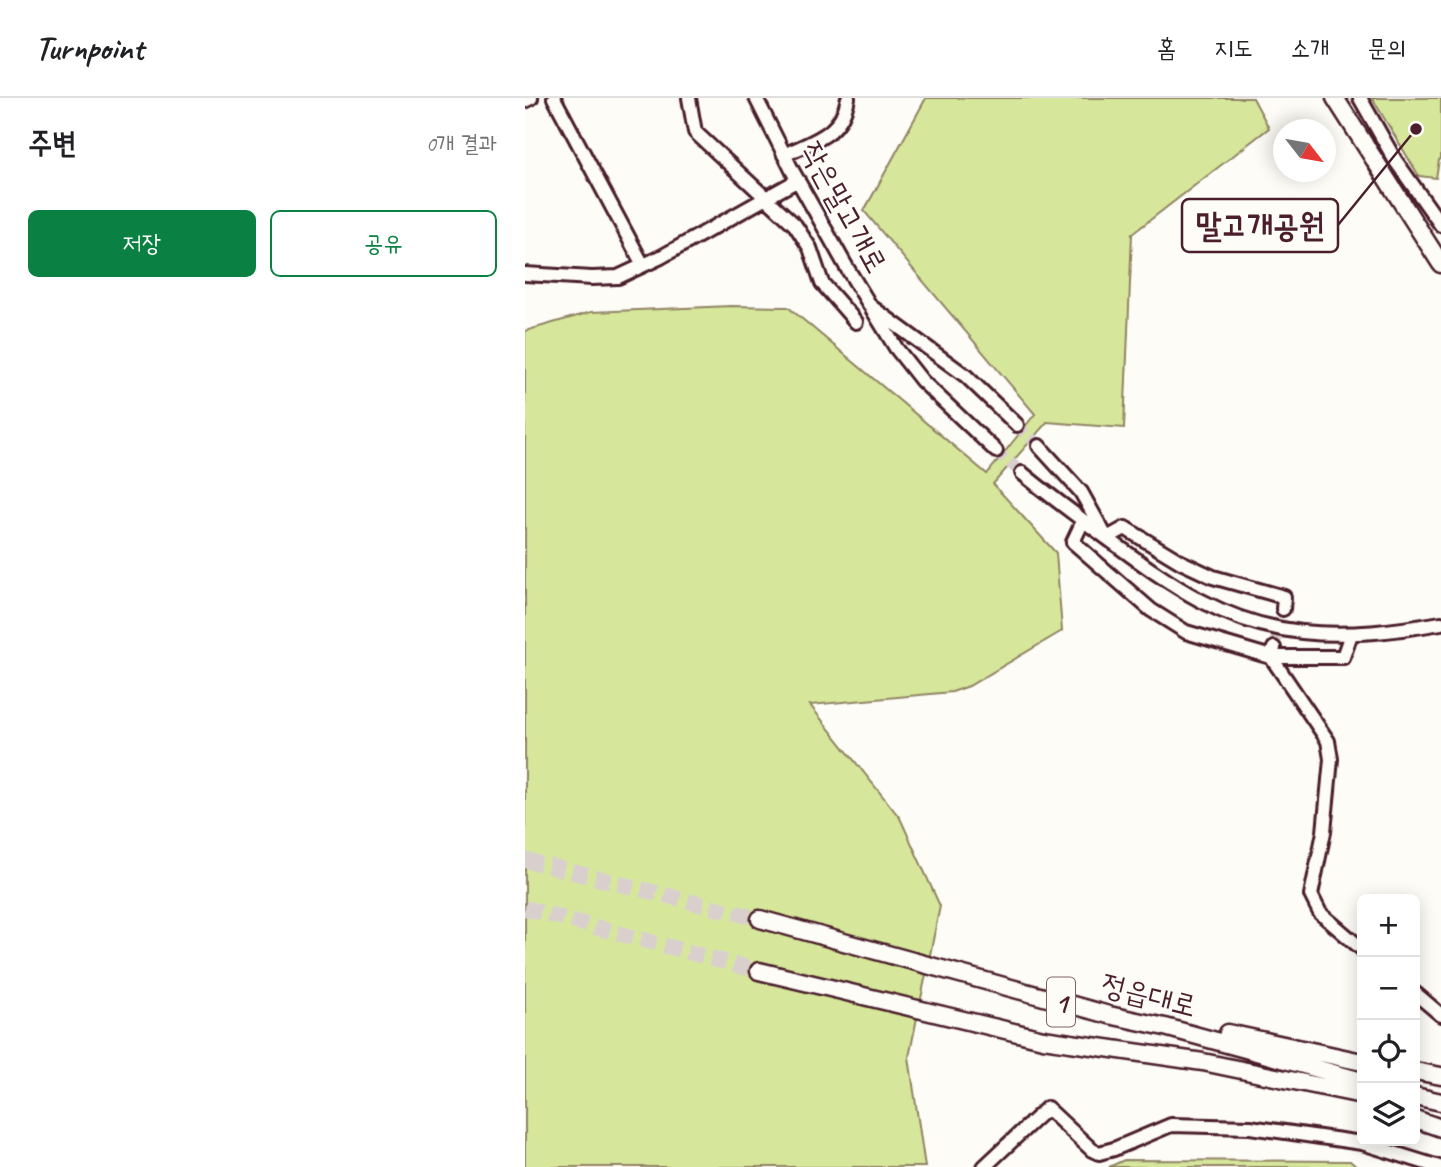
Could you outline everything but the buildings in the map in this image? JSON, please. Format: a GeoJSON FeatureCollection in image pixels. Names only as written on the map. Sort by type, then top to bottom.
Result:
{"type":"FeatureCollection","features":[{"type":"Feature","properties":{"kind":"main road"},"geometry":{"type":"LineString","coordinates":[[1335,98],[1441,264]]}},
{"type":"Feature","properties":{"kind":"main road","name":"정읍대로"},"geometry":{"type":"LineString","coordinates":[[760,919],[1357,1080]]}},
{"type":"Feature","properties":{"kind":"main road","name":"정읍대로"},"geometry":{"type":"LineString","coordinates":[[759,971],[1043,1039],[1203,1062],[1357,1094]]}},
{"type":"Feature","properties":{"kind":"main road"},"geometry":{"type":"LineString","coordinates":[[1109,1015],[1146,1014],[1357,1061]]}},
{"type":"Feature","properties":{"kind":"main road"},"geometry":{"type":"LineString","coordinates":[[1203,1062],[1357,1103]]}},
{"type":"Feature","properties":{"kind":"main road"},"geometry":{"type":"LineString","coordinates":[[1420,1072],[1441,1076]]}},
{"type":"Feature","properties":{"kind":"main road"},"geometry":{"type":"LineString","coordinates":[[1420,1097],[1441,1102]]}},
{"type":"Feature","properties":{"kind":"main road"},"geometry":{"type":"LineString","coordinates":[[1420,1110],[1441,1116]]}},
{"type":"Feature","properties":{"kind":"main road"},"geometry":{"type":"LineString","coordinates":[[1420,1121],[1441,1128]]}},
{"type":"Feature","properties":{"kind":"street"},"geometry":{"type":"LineString","coordinates":[[525,102],[531,98]]}},
{"type":"Feature","properties":{"kind":"street"},"geometry":{"type":"LineString","coordinates":[[554,98],[643,265]]}},
{"type":"Feature","properties":{"kind":"street"},"geometry":{"type":"LineString","coordinates":[[689,98],[695,132],[795,225],[805,238],[822,283],[856,322]]}},
{"type":"Feature","properties":{"kind":"street","name":"작은말고개로"},"geometry":{"type":"LineString","coordinates":[[756,98],[784,155],[867,304],[896,348],[922,381],[996,451]]}},
{"type":"Feature","properties":{"kind":"street"},"geometry":{"type":"LineString","coordinates":[[784,155],[831,132],[839,125],[848,98]]}},
{"type":"Feature","properties":{"kind":"street"},"geometry":{"type":"LineString","coordinates":[[1360,98],[1395,160],[1441,225]]}},
{"type":"Feature","properties":{"kind":"street"},"geometry":{"type":"LineString","coordinates":[[525,274],[618,277],[798,180]]}},
{"type":"Feature","properties":{"kind":"street","name":"작은말고개로"},"geometry":{"type":"LineString","coordinates":[[867,304],[966,376],[1017,425]]}},
{"type":"Feature","properties":{"kind":"street"},"geometry":{"type":"LineString","coordinates":[[1039,446],[1081,492],[1107,538]]}},
{"type":"Feature","properties":{"kind":"street"},"geometry":{"type":"LineString","coordinates":[[1022,473],[1167,583],[1223,612],[1279,628],[1351,634],[1441,623]]}},
{"type":"Feature","properties":{"kind":"street"},"geometry":{"type":"LineString","coordinates":[[1083,521],[1073,542],[1151,610],[1186,632],[1273,653],[1343,657],[1351,634]]}},
{"type":"Feature","properties":{"kind":"street"},"geometry":{"type":"LineString","coordinates":[[1107,538],[1125,528],[1181,562],[1213,577],[1284,597],[1283,609]]}},
{"type":"Feature","properties":{"kind":"street"},"geometry":{"type":"LineString","coordinates":[[1273,653],[1328,741],[1331,759],[1324,832],[1311,895],[1320,913],[1357,946]]}},
{"type":"Feature","properties":{"kind":"street"},"geometry":{"type":"LineString","coordinates":[[1420,997],[1441,1014]]}},
{"type":"Feature","properties":{"kind":"street"},"geometry":{"type":"LineString","coordinates":[[984,1167],[1047,1108],[1092,1150],[1099,1153],[1171,1125],[1250,1127],[1363,1143],[1439,1167]]}},
{"type":"Feature","properties":{"kind":"green space"},"geometry":{"type":"Polygon","coordinates":[[[926,98],[1253,98],[1269,128],[1132,234],[1124,428],[1047,422],[993,484],[1056,553],[1062,631],[969,686],[952,692],[810,705],[900,818],[940,906],[909,1057],[925,1167],[525,1167],[525,331],[591,312],[731,306],[788,307],[987,474],[1035,414],[864,211],[926,98]]]}},
{"type":"Feature","properties":{"kind":"green space"},"geometry":{"type":"Polygon","coordinates":[[[1372,98],[1441,98],[1441,159],[1436,178],[1419,176],[1372,98]]]}},
{"type":"Feature","properties":{"kind":"green space"},"geometry":{"type":"Polygon","coordinates":[[[1124,1160],[1350,1161],[1357,1167],[1109,1167],[1124,1160]]]}},
{"type":"Feature","properties":{"kind":"tunnel"},"geometry":{"type":"LineString","coordinates":[[1017,425],[1039,446]]}},
{"type":"Feature","properties":{"kind":"tunnel"},"geometry":{"type":"LineString","coordinates":[[996,451],[1022,473]]}},
{"type":"Feature","properties":{"kind":"tunnel"},"geometry":{"type":"LineString","coordinates":[[1274,648],[1283,609]]}},
{"type":"Feature","properties":{"kind":"tunnel"},"geometry":{"type":"LineString","coordinates":[[525,860],[760,919]]}},
{"type":"Feature","properties":{"kind":"tunnel"},"geometry":{"type":"LineString","coordinates":[[525,908],[759,971]]}},
{"type":"Feature","properties":{"kind":"place","name":"말고개공원"},"geometry":{"type":"Point","coordinates":[1416,129]}}]}
